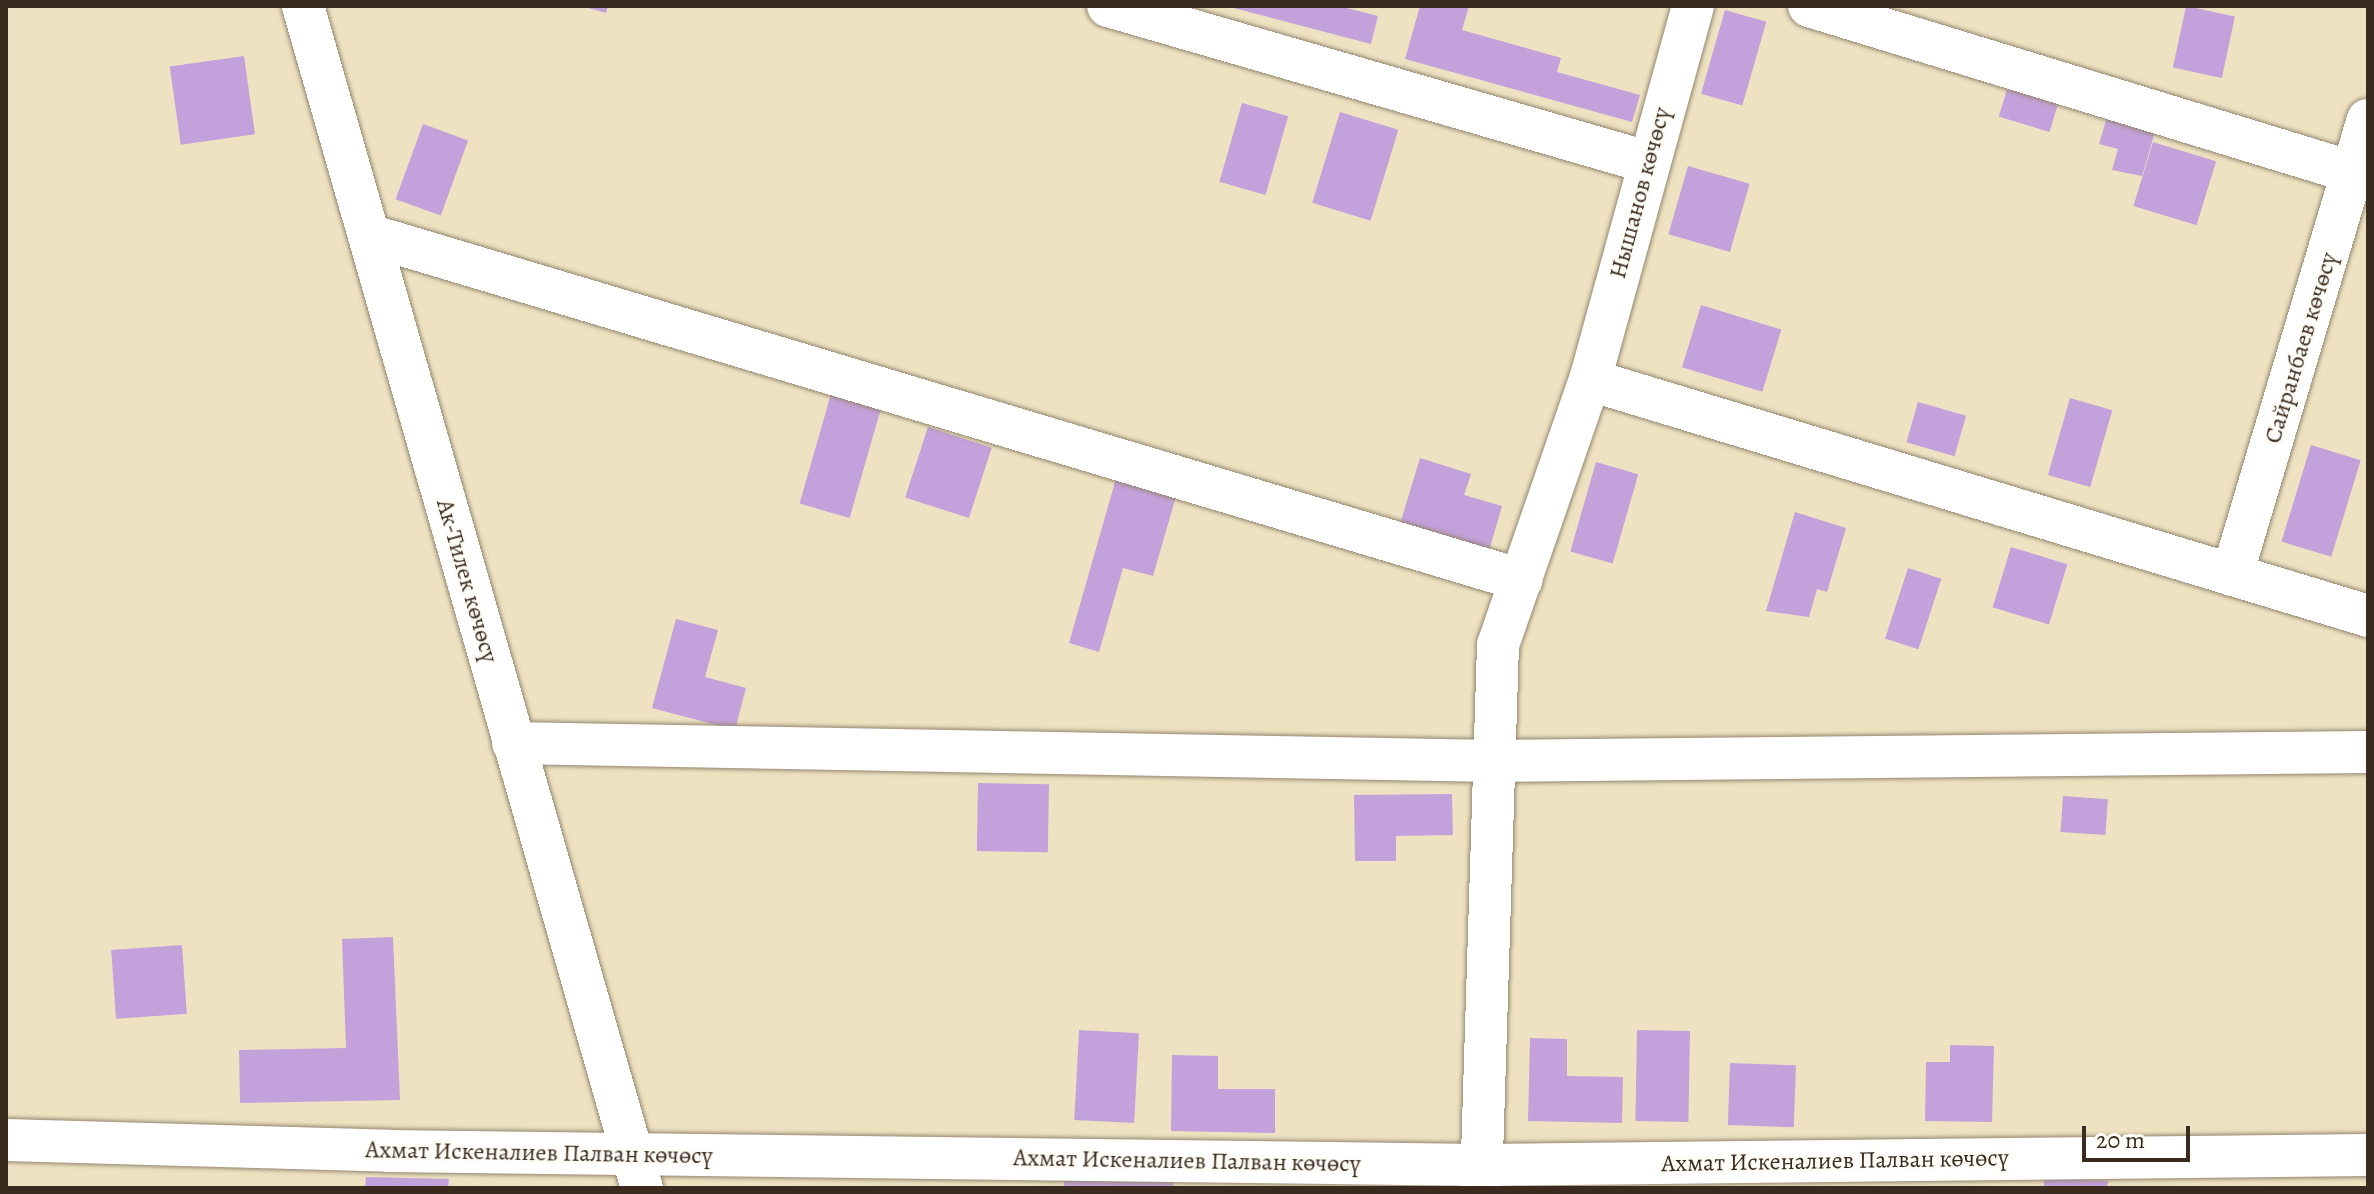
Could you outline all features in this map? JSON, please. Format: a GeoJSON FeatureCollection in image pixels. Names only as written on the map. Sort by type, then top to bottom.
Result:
{"type":"FeatureCollection","features":[{"type":"Feature","properties":{"kind":"street","name":"Ак-Тилек көчөсү"},"geometry":{"type":"LineString","coordinates":[[303,6],[636,1172]]}},
{"type":"Feature","properties":{"kind":"street","name":"Нышанов көчөсү"},"geometry":{"type":"LineString","coordinates":[[1481,1176],[1498,645],[1590,380],[1647,162],[1693,6]]}},
{"type":"Feature","properties":{"kind":"street"},"geometry":{"type":"LineString","coordinates":[[1809,6],[2361,175]]}},
{"type":"Feature","properties":{"kind":"street"},"geometry":{"type":"LineString","coordinates":[[1128,9],[1647,162]]}},
{"type":"Feature","properties":{"kind":"street","name":"Сайранбаев көчөсү"},"geometry":{"type":"LineString","coordinates":[[2232,575],[2361,175],[2368,120]]}},
{"type":"Feature","properties":{"kind":"street"},"geometry":{"type":"LineString","coordinates":[[369,235],[1521,580]]}},
{"type":"Feature","properties":{"kind":"street"},"geometry":{"type":"LineString","coordinates":[[1590,380],[2368,616]]}},
{"type":"Feature","properties":{"kind":"street"},"geometry":{"type":"LineString","coordinates":[[513,743],[1495,761],[2368,752]]}},
{"type":"Feature","properties":{"kind":"street","name":"Ахмат Искеналиев Палван көчөсү"},"geometry":{"type":"LineString","coordinates":[[6,1140],[636,1172],[1481,1176],[2368,1155]]}},
{"type":"Feature","properties":{"kind":"building"},"geometry":{"type":"Polygon","coordinates":[[[582,6],[608,6],[606,13],[582,6]]]}},
{"type":"Feature","properties":{"kind":"building"},"geometry":{"type":"Polygon","coordinates":[[[1339,6],[1378,16],[1371,44],[1230,7],[1339,6]]]}},
{"type":"Feature","properties":{"kind":"building"},"geometry":{"type":"Polygon","coordinates":[[[1420,6],[1469,6],[1462,30],[1561,58],[1557,72],[1640,95],[1632,122],[1405,59],[1420,6]]]}},
{"type":"Feature","properties":{"kind":"building"},"geometry":{"type":"Polygon","coordinates":[[[2186,6],[2235,16],[2222,78],[2173,68],[2186,6]]]}},
{"type":"Feature","properties":{"kind":"building"},"geometry":{"type":"Polygon","coordinates":[[[1725,10],[1766,22],[1742,105],[1701,94],[1725,10]]]}},
{"type":"Feature","properties":{"kind":"building"},"geometry":{"type":"Polygon","coordinates":[[[244,56],[255,134],[181,145],[170,66],[244,56]]]}},
{"type":"Feature","properties":{"kind":"building"},"geometry":{"type":"Polygon","coordinates":[[[2009,83],[2060,98],[2049,132],[1999,116],[2009,83]]]}},
{"type":"Feature","properties":{"kind":"building"},"geometry":{"type":"Polygon","coordinates":[[[1242,103],[1288,116],[1266,195],[1219,182],[1242,103]]]}},
{"type":"Feature","properties":{"kind":"building"},"geometry":{"type":"Polygon","coordinates":[[[2109,110],[2157,125],[2142,176],[2112,170],[2118,149],[2099,144],[2109,110]]]}},
{"type":"Feature","properties":{"kind":"building"},"geometry":{"type":"Polygon","coordinates":[[[1340,112],[1398,130],[1371,221],[1312,203],[1340,112]]]}},
{"type":"Feature","properties":{"kind":"building"},"geometry":{"type":"Polygon","coordinates":[[[423,124],[468,140],[441,216],[396,199],[423,124]]]}},
{"type":"Feature","properties":{"kind":"building"},"geometry":{"type":"Polygon","coordinates":[[[2153,142],[2216,161],[2197,225],[2133,206],[2153,142]]]}},
{"type":"Feature","properties":{"kind":"building"},"geometry":{"type":"Polygon","coordinates":[[[1688,166],[1750,184],[1730,252],[1668,234],[1688,166]]]}},
{"type":"Feature","properties":{"kind":"building"},"geometry":{"type":"Polygon","coordinates":[[[1701,305],[1781,330],[1762,392],[1682,367],[1701,305]]]}},
{"type":"Feature","properties":{"kind":"building"},"geometry":{"type":"Polygon","coordinates":[[[831,394],[881,408],[850,518],[800,504],[831,394]]]}},
{"type":"Feature","properties":{"kind":"building"},"geometry":{"type":"Polygon","coordinates":[[[2070,398],[2112,410],[2090,487],[2048,475],[2070,398]]]}},
{"type":"Feature","properties":{"kind":"building"},"geometry":{"type":"Polygon","coordinates":[[[1918,402],[1966,416],[1954,456],[1906,442],[1918,402]]]}},
{"type":"Feature","properties":{"kind":"building"},"geometry":{"type":"Polygon","coordinates":[[[928,427],[992,448],[969,518],[905,497],[928,427]]]}},
{"type":"Feature","properties":{"kind":"building"},"geometry":{"type":"Polygon","coordinates":[[[2311,445],[2361,460],[2331,557],[2281,542],[2311,445]]]}},
{"type":"Feature","properties":{"kind":"building"},"geometry":{"type":"Polygon","coordinates":[[[1420,458],[1471,474],[1464,495],[1502,506],[1489,551],[1400,524],[1420,458]]]}},
{"type":"Feature","properties":{"kind":"building"},"geometry":{"type":"Polygon","coordinates":[[[1596,462],[1638,474],[1613,564],[1570,551],[1596,462]]]}},
{"type":"Feature","properties":{"kind":"building"},"geometry":{"type":"Polygon","coordinates":[[[1117,475],[1177,493],[1153,576],[1123,568],[1099,652],[1069,643],[1117,475]]]}},
{"type":"Feature","properties":{"kind":"building"},"geometry":{"type":"Polygon","coordinates":[[[1795,512],[1846,528],[1827,592],[1817,589],[1809,617],[1766,611],[1795,512]]]}},
{"type":"Feature","properties":{"kind":"building"},"geometry":{"type":"Polygon","coordinates":[[[2011,547],[2067,564],[2049,624],[1993,607],[2011,547]]]}},
{"type":"Feature","properties":{"kind":"building"},"geometry":{"type":"Polygon","coordinates":[[[1908,568],[1941,579],[1918,649],[1885,638],[1908,568]]]}},
{"type":"Feature","properties":{"kind":"building"},"geometry":{"type":"Polygon","coordinates":[[[676,619],[718,630],[705,677],[746,688],[735,730],[652,708],[676,619]]]}},
{"type":"Feature","properties":{"kind":"building"},"geometry":{"type":"Polygon","coordinates":[[[978,783],[1049,784],[1048,852],[977,851],[978,783]]]}},
{"type":"Feature","properties":{"kind":"building"},"geometry":{"type":"Polygon","coordinates":[[[1452,794],[1453,835],[1396,836],[1396,861],[1355,861],[1354,795],[1452,794]]]}},
{"type":"Feature","properties":{"kind":"building"},"geometry":{"type":"Polygon","coordinates":[[[2063,796],[2108,799],[2105,835],[2060,832],[2063,796]]]}},
{"type":"Feature","properties":{"kind":"building"},"geometry":{"type":"Polygon","coordinates":[[[393,937],[400,1100],[240,1103],[239,1050],[346,1048],[342,939],[393,937]]]}},
{"type":"Feature","properties":{"kind":"building"},"geometry":{"type":"Polygon","coordinates":[[[182,945],[187,1014],[116,1019],[111,950],[182,945]]]}},
{"type":"Feature","properties":{"kind":"building"},"geometry":{"type":"Polygon","coordinates":[[[1079,1030],[1139,1033],[1134,1123],[1074,1120],[1079,1030]]]}},
{"type":"Feature","properties":{"kind":"building"},"geometry":{"type":"Polygon","coordinates":[[[1637,1030],[1690,1031],[1688,1122],[1635,1121],[1637,1030]]]}},
{"type":"Feature","properties":{"kind":"building"},"geometry":{"type":"Polygon","coordinates":[[[1530,1038],[1567,1039],[1567,1076],[1623,1077],[1622,1123],[1528,1121],[1530,1038]]]}},
{"type":"Feature","properties":{"kind":"building"},"geometry":{"type":"Polygon","coordinates":[[[1950,1045],[1994,1046],[1992,1122],[1925,1121],[1926,1062],[1950,1062],[1950,1045]]]}},
{"type":"Feature","properties":{"kind":"building"},"geometry":{"type":"Polygon","coordinates":[[[1172,1055],[1218,1056],[1218,1089],[1275,1089],[1275,1133],[1171,1131],[1172,1055]]]}},
{"type":"Feature","properties":{"kind":"building"},"geometry":{"type":"Polygon","coordinates":[[[1730,1063],[1796,1065],[1794,1127],[1728,1125],[1730,1063]]]}},
{"type":"Feature","properties":{"kind":"building"},"geometry":{"type":"Polygon","coordinates":[[[366,1177],[449,1179],[448,1188],[365,1188],[366,1177]]]}},
{"type":"Feature","properties":{"kind":"building"},"geometry":{"type":"Polygon","coordinates":[[[2044,1178],[2108,1181],[2107,1188],[2044,1188],[2044,1178]]]}},
{"type":"Feature","properties":{"kind":"building"},"geometry":{"type":"Polygon","coordinates":[[[1064,1181],[1173,1182],[1173,1188],[1064,1188],[1064,1181]]]}}]}
